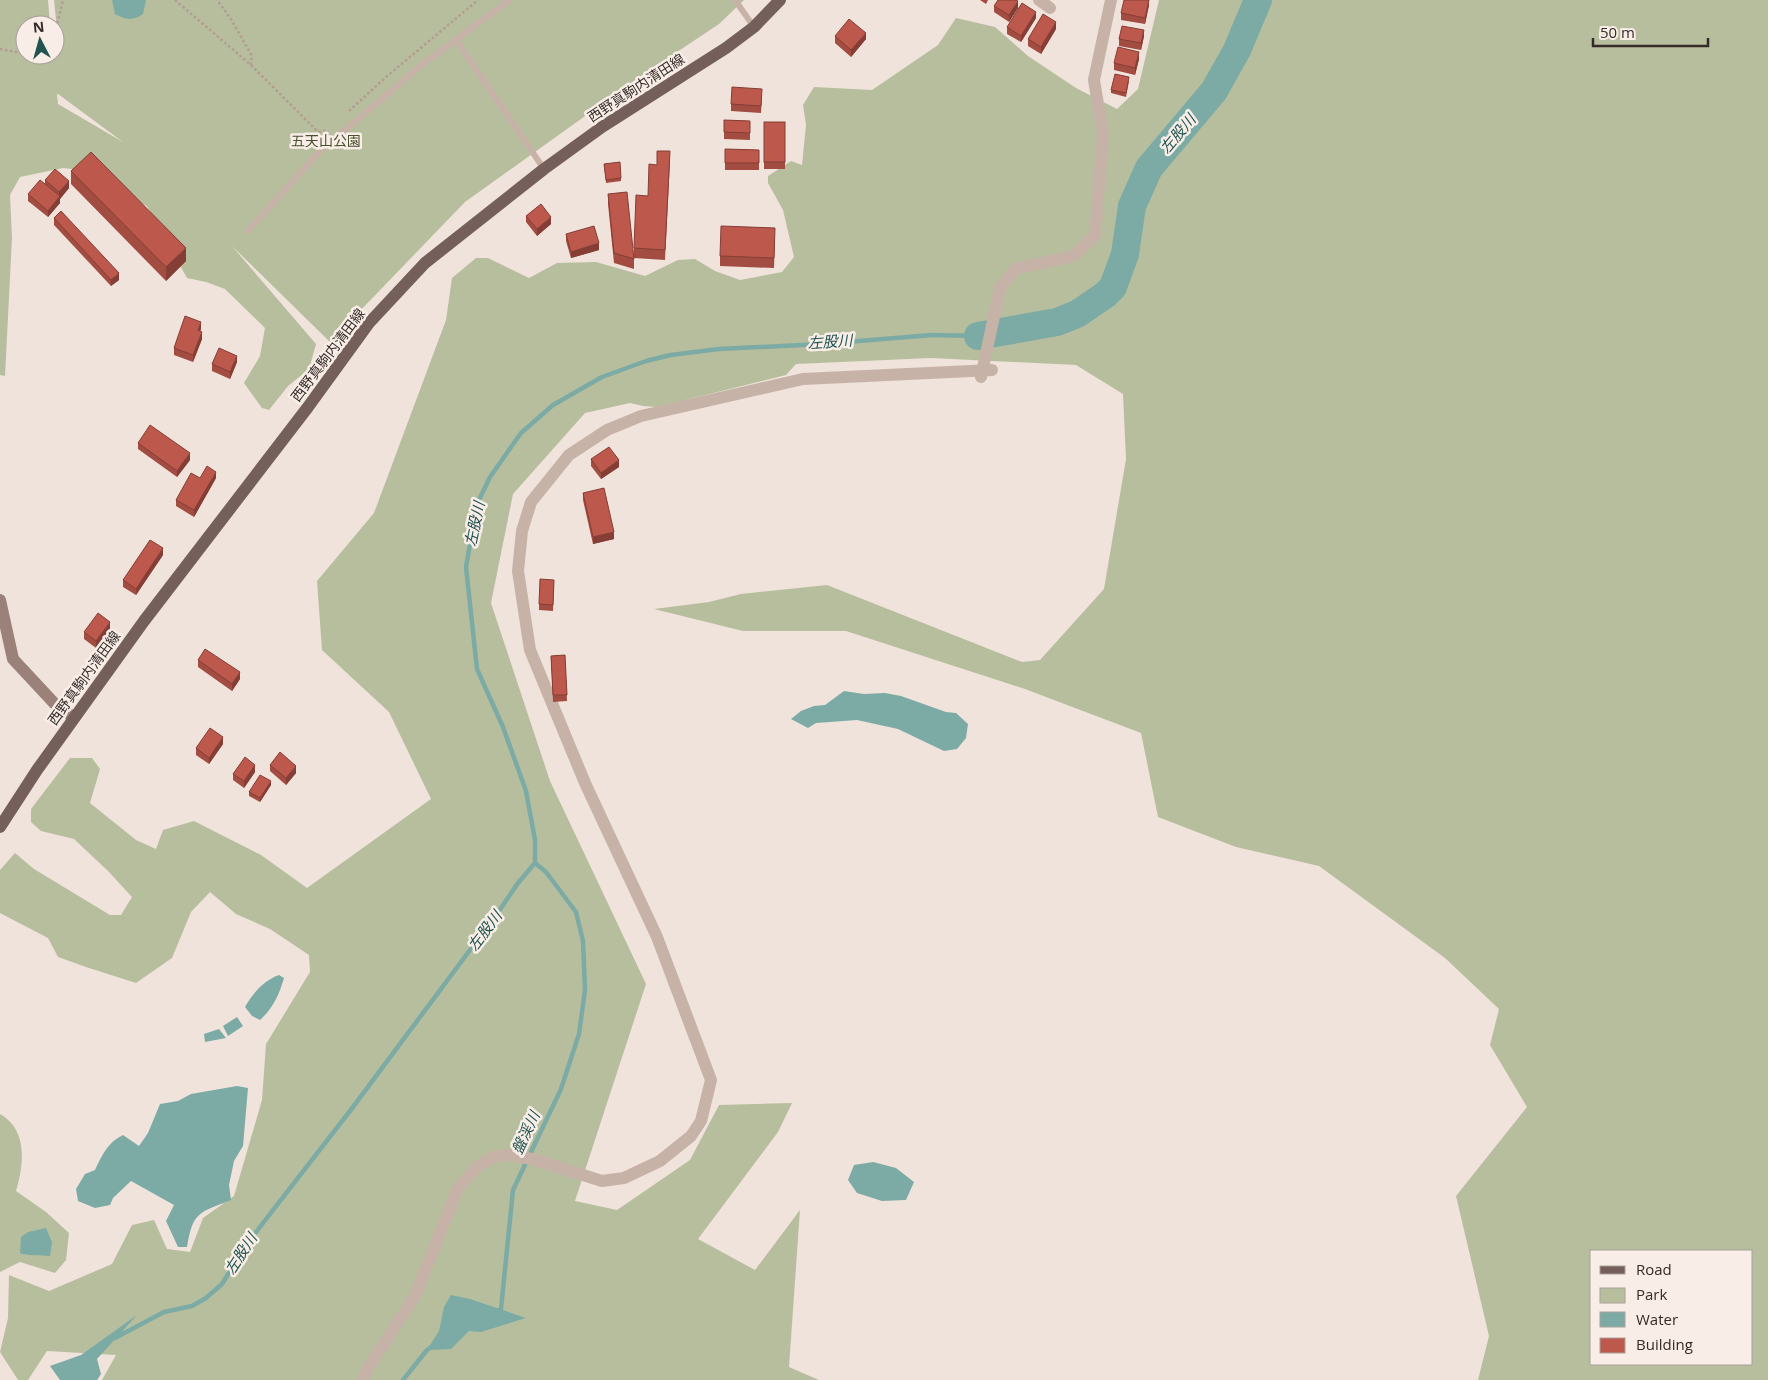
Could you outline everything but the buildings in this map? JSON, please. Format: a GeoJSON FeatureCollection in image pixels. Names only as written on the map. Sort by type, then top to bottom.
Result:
{"type":"FeatureCollection","features":[{"type":"Feature","properties":{"kind":"main road","name":"西野真駒内清田線"},"geometry":{"type":"LineString","coordinates":[[0,826],[37,770],[144,621],[308,407],[369,323],[425,263],[544,169],[602,127],[754,28],[780,0]]}},
{"type":"Feature","properties":{"kind":"street"},"geometry":{"type":"LineString","coordinates":[[1039,0],[1050,8]]}},
{"type":"Feature","properties":{"kind":"street"},"geometry":{"type":"LineString","coordinates":[[981,377],[998,293],[1015,269],[1074,256],[1095,234],[1103,134],[1094,80],[1111,0]]}},
{"type":"Feature","properties":{"kind":"street"},"geometry":{"type":"LineString","coordinates":[[363,1380],[368,1368],[415,1296],[458,1188],[478,1166],[496,1156],[511,1155],[532,1158],[602,1181],[624,1178],[660,1161],[691,1136],[701,1121],[711,1080],[657,937],[585,783],[530,650],[518,571],[522,531],[531,502],[570,455],[607,430],[641,416],[803,380],[992,370]]}},
{"type":"Feature","properties":{"kind":"street"},"geometry":{"type":"LineString","coordinates":[[0,600],[13,659],[54,703],[74,718]]}},
{"type":"Feature","properties":{"kind":"lane"},"geometry":{"type":"LineString","coordinates":[[248,231],[318,153],[386,93],[510,0]]}},
{"type":"Feature","properties":{"kind":"lane"},"geometry":{"type":"LineString","coordinates":[[735,0],[754,28]]}},
{"type":"Feature","properties":{"kind":"lane"},"geometry":{"type":"LineString","coordinates":[[456,40],[544,169]]}},
{"type":"Feature","properties":{"kind":"path"},"geometry":{"type":"LineString","coordinates":[[59,15],[63,0]]}},
{"type":"Feature","properties":{"kind":"path"},"geometry":{"type":"LineString","coordinates":[[175,0],[251,65],[318,132],[326,132],[333,125]]}},
{"type":"Feature","properties":{"kind":"path"},"geometry":{"type":"LineString","coordinates":[[217,0],[231,18],[252,56],[251,65]]}},
{"type":"Feature","properties":{"kind":"path"},"geometry":{"type":"LineString","coordinates":[[346,113],[478,0]]}},
{"type":"Feature","properties":{"kind":"path"},"geometry":{"type":"LineString","coordinates":[[0,49],[15,52]]}},
{"type":"Feature","properties":{"kind":"green space","name":"五天山公園"},"geometry":{"type":"Polygon","coordinates":[[[0,0],[48,0],[49,15],[15,15],[15,65],[65,65],[65,15],[55,15],[54,0],[744,0],[719,24],[641,76],[465,202],[330,342],[232,246],[316,344],[309,369],[288,386],[269,410],[262,408],[244,383],[260,356],[265,328],[225,289],[187,278],[147,206],[72,169],[63,168],[20,177],[10,195],[12,238],[5,376],[0,375],[0,0]],[[57,94],[58,104],[123,142],[58,94],[57,94]]]}},
{"type":"Feature","properties":{"kind":"green space"},"geometry":{"type":"Polygon","coordinates":[[[1159,0],[1768,0],[1768,1380],[1478,1380],[1489,1336],[1456,1196],[1527,1107],[1490,1045],[1499,1009],[1445,958],[1319,866],[1236,847],[1158,817],[1141,733],[1025,689],[846,631],[743,631],[654,609],[709,602],[741,594],[827,585],[1022,662],[1040,660],[1104,589],[1126,459],[1123,394],[1076,365],[931,358],[796,364],[786,375],[657,407],[630,403],[585,413],[513,494],[491,603],[550,781],[646,984],[575,1201],[617,1210],[690,1160],[719,1105],[792,1103],[778,1132],[698,1239],[755,1270],[800,1210],[789,1367],[819,1380],[102,1380],[116,1355],[47,1351],[28,1380],[18,1380],[0,1352],[8,1318],[9,1275],[49,1291],[112,1264],[132,1225],[154,1220],[167,1249],[190,1252],[203,1218],[234,1196],[262,1100],[266,1044],[310,972],[309,955],[270,929],[236,914],[210,892],[191,912],[172,958],[136,983],[86,967],[58,957],[48,938],[0,913],[0,870],[15,853],[34,869],[110,915],[121,915],[132,897],[108,871],[74,839],[41,831],[31,822],[31,809],[70,758],[92,758],[100,769],[90,803],[136,840],[156,849],[163,830],[194,821],[261,855],[307,888],[431,799],[389,712],[322,650],[317,581],[374,513],[446,320],[452,278],[476,258],[488,258],[529,278],[557,263],[596,262],[645,276],[678,260],[695,259],[715,271],[740,280],[782,272],[794,257],[783,210],[768,183],[768,176],[791,161],[802,165],[806,125],[803,105],[814,87],[872,90],[938,45],[956,18],[995,27],[1028,56],[1076,88],[1117,109],[1138,89],[1159,0]]]}},
{"type":"Feature","properties":{"kind":"green space"},"geometry":{"type":"Polygon","coordinates":[[[0,1114],[15,1129],[22,1148],[21,1170],[16,1191],[46,1212],[69,1233],[66,1260],[55,1273],[20,1262],[0,1272],[0,1114]]]}},
{"type":"Feature","properties":{"kind":"water"},"geometry":{"type":"Polygon","coordinates":[[[112,0],[146,0],[143,14],[132,19],[119,16],[115,14],[112,0]]]}},
{"type":"Feature","properties":{"kind":"water"},"geometry":{"type":"Polygon","coordinates":[[[844,691],[864,694],[885,693],[901,696],[946,712],[956,713],[968,724],[966,738],[957,749],[944,751],[898,729],[857,720],[816,723],[808,728],[791,719],[801,711],[814,706],[825,705],[844,691]]]}},
{"type":"Feature","properties":{"kind":"water"},"geometry":{"type":"Polygon","coordinates":[[[279,975],[284,978],[278,996],[272,1006],[260,1020],[252,1016],[245,1007],[248,1002],[263,984],[279,975]]]}},
{"type":"Feature","properties":{"kind":"water"},"geometry":{"type":"Polygon","coordinates":[[[237,1017],[243,1026],[228,1036],[223,1026],[237,1017]]]}},
{"type":"Feature","properties":{"kind":"water"},"geometry":{"type":"Polygon","coordinates":[[[219,1029],[226,1038],[205,1042],[204,1034],[219,1029]]]}},
{"type":"Feature","properties":{"kind":"water"},"geometry":{"type":"Polygon","coordinates":[[[237,1086],[248,1088],[243,1146],[234,1161],[229,1185],[231,1200],[199,1215],[192,1226],[187,1247],[178,1247],[166,1221],[174,1205],[131,1181],[113,1198],[110,1205],[95,1208],[78,1201],[76,1189],[85,1174],[95,1170],[109,1145],[123,1135],[139,1146],[148,1133],[160,1104],[178,1101],[191,1094],[237,1086]]]}},
{"type":"Feature","properties":{"kind":"water"},"geometry":{"type":"Polygon","coordinates":[[[873,1162],[896,1168],[914,1182],[906,1200],[882,1201],[857,1193],[848,1180],[854,1165],[873,1162]]]}},
{"type":"Feature","properties":{"kind":"water"},"geometry":{"type":"Polygon","coordinates":[[[46,1228],[52,1242],[50,1256],[20,1253],[21,1237],[28,1232],[46,1228]]]}},
{"type":"Feature","properties":{"kind":"water"},"geometry":{"type":"Polygon","coordinates":[[[451,1295],[470,1299],[526,1318],[481,1332],[469,1331],[451,1349],[427,1350],[439,1331],[444,1307],[451,1295]]]}},
{"type":"Feature","properties":{"kind":"water"},"geometry":{"type":"Polygon","coordinates":[[[137,1315],[97,1359],[101,1374],[97,1380],[60,1380],[50,1366],[81,1355],[137,1315]]]}},
{"type":"Feature","properties":{"kind":"waterway","name":"左股川"},"geometry":{"type":"LineString","coordinates":[[978,336],[1057,322],[1077,314],[1105,295],[1113,287],[1125,254],[1132,206],[1149,168],[1214,91],[1237,50],[1258,0]]}},
{"type":"Feature","properties":{"kind":"waterway","name":"左股川"},"geometry":{"type":"LineString","coordinates":[[115,1338],[164,1312],[192,1306],[206,1298],[222,1284],[246,1245],[353,1107],[518,883],[535,863],[535,840],[526,791],[503,727],[477,669],[466,567],[477,504],[490,477],[521,433],[553,405],[602,377],[646,361],[671,355],[719,349],[822,344],[932,335],[978,336]]}},
{"type":"Feature","properties":{"kind":"waterway","name":"盤渓川"},"geometry":{"type":"LineString","coordinates":[[497,1311],[501,1309],[513,1190],[561,1089],[579,1034],[585,990],[583,941],[576,912],[546,872],[535,863]]}},
{"type":"Feature","properties":{"kind":"waterway","name":"盤渓川"},"geometry":{"type":"LineString","coordinates":[[403,1380],[431,1347]]}}]}
